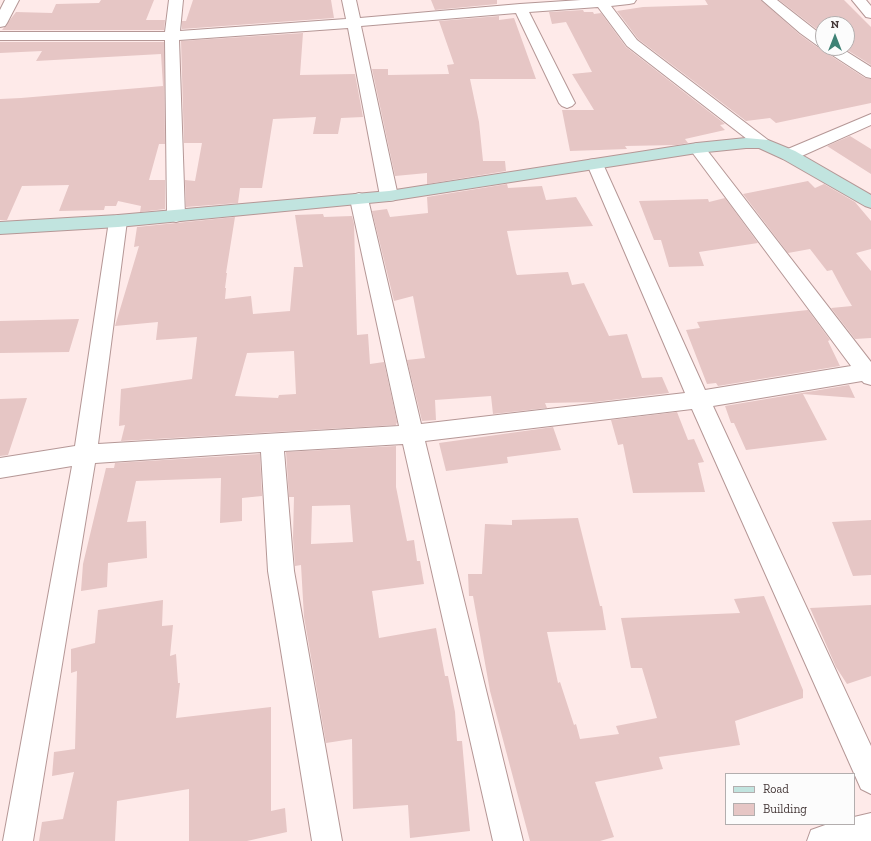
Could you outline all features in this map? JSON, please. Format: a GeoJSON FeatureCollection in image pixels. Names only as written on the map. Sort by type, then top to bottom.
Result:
{"type":"FeatureCollection","features":[{"type":"Feature","properties":{"kind":"street"},"geometry":{"type":"LineString","coordinates":[[0,23],[12,0]]}},
{"type":"Feature","properties":{"kind":"street"},"geometry":{"type":"LineString","coordinates":[[176,0],[172,36],[176,216]]}},
{"type":"Feature","properties":{"kind":"street"},"geometry":{"type":"LineString","coordinates":[[349,0],[390,196]]}},
{"type":"Feature","properties":{"kind":"street"},"geometry":{"type":"LineString","coordinates":[[0,36],[172,36],[353,24],[527,5],[602,3],[629,0]]}},
{"type":"Feature","properties":{"kind":"street"},"geometry":{"type":"LineString","coordinates":[[770,0],[799,26],[815,37]]}},
{"type":"Feature","properties":{"kind":"street"},"geometry":{"type":"LineString","coordinates":[[859,0],[871,14]]}},
{"type":"Feature","properties":{"kind":"street"},"geometry":{"type":"LineString","coordinates":[[602,3],[632,43],[762,143],[790,155],[871,202]]}},
{"type":"Feature","properties":{"kind":"street"},"geometry":{"type":"LineString","coordinates":[[527,5],[567,103]]}},
{"type":"Feature","properties":{"kind":"street"},"geometry":{"type":"LineString","coordinates":[[843,56],[871,74]]}},
{"type":"Feature","properties":{"kind":"street"},"geometry":{"type":"LineString","coordinates":[[790,155],[871,119]]}},
{"type":"Feature","properties":{"kind":"street"},"geometry":{"type":"LineString","coordinates":[[0,228],[118,221],[390,196],[697,148],[746,143],[762,143]]}},
{"type":"Feature","properties":{"kind":"street"},"geometry":{"type":"LineString","coordinates":[[0,468],[85,454],[412,434],[699,400],[870,373],[697,148]]}},
{"type":"Feature","properties":{"kind":"street"},"geometry":{"type":"LineString","coordinates":[[595,164],[699,400],[871,779]]}},
{"type":"Feature","properties":{"kind":"street"},"geometry":{"type":"LineString","coordinates":[[359,199],[412,434],[508,841]]}},
{"type":"Feature","properties":{"kind":"street"},"geometry":{"type":"LineString","coordinates":[[18,841],[85,454],[118,221]]}},
{"type":"Feature","properties":{"kind":"street"},"geometry":{"type":"LineString","coordinates":[[272,443],[281,571],[327,841]]}},
{"type":"Feature","properties":{"kind":"street"},"geometry":{"type":"LineString","coordinates":[[822,841],[871,828]]}},
{"type":"Feature","properties":{"kind":"building"},"geometry":{"type":"Polygon","coordinates":[[[101,0],[154,0],[146,20],[165,20],[164,30],[2,30],[16,12],[52,13],[56,4],[99,3],[101,0]]]}},
{"type":"Feature","properties":{"kind":"building"},"geometry":{"type":"Polygon","coordinates":[[[193,0],[331,0],[334,18],[182,29],[182,21],[186,21],[193,0]]]}},
{"type":"Feature","properties":{"kind":"building"},"geometry":{"type":"Polygon","coordinates":[[[431,0],[497,0],[497,4],[435,10],[431,0]]]}},
{"type":"Feature","properties":{"kind":"building"},"geometry":{"type":"Polygon","coordinates":[[[705,0],[761,0],[799,34],[815,46],[815,56],[831,56],[865,78],[871,79],[871,103],[776,123],[770,118],[746,121],[638,39],[617,11],[643,7],[708,5],[705,0]]]}},
{"type":"Feature","properties":{"kind":"building"},"geometry":{"type":"Polygon","coordinates":[[[779,0],[844,0],[871,27],[871,65],[855,55],[855,16],[815,16],[815,28],[779,0]]]}},
{"type":"Feature","properties":{"kind":"building"},"geometry":{"type":"Polygon","coordinates":[[[583,10],[584,12],[593,12],[594,14],[601,13],[626,47],[725,124],[720,125],[725,130],[685,139],[688,143],[677,145],[625,146],[627,149],[570,151],[562,110],[594,110],[572,74],[592,72],[566,22],[552,24],[549,12],[583,10]]]}},
{"type":"Feature","properties":{"kind":"building"},"geometry":{"type":"Polygon","coordinates":[[[499,16],[499,20],[514,18],[536,79],[470,79],[479,122],[483,161],[505,161],[506,171],[427,184],[427,173],[395,176],[372,69],[388,69],[388,75],[449,74],[447,65],[454,64],[439,21],[499,16]]]}},
{"type":"Feature","properties":{"kind":"building"},"geometry":{"type":"Polygon","coordinates":[[[303,33],[300,75],[355,74],[363,117],[341,118],[338,134],[313,134],[316,117],[273,119],[262,188],[240,188],[238,203],[186,207],[185,180],[195,181],[202,143],[184,143],[181,41],[303,33]]]}},
{"type":"Feature","properties":{"kind":"building"},"geometry":{"type":"Polygon","coordinates":[[[0,42],[164,42],[165,144],[159,144],[149,180],[165,180],[165,209],[140,212],[141,206],[118,201],[116,206],[105,206],[104,210],[59,211],[69,185],[22,186],[7,220],[0,220],[0,99],[163,86],[161,54],[36,61],[42,51],[0,53],[0,42]]]}},
{"type":"Feature","properties":{"kind":"building"},"geometry":{"type":"Polygon","coordinates":[[[850,136],[871,149],[871,174],[827,146],[850,136]]]}},
{"type":"Feature","properties":{"kind":"building"},"geometry":{"type":"Polygon","coordinates":[[[808,181],[815,188],[824,184],[855,202],[871,221],[871,249],[856,253],[871,271],[871,338],[855,339],[831,308],[852,306],[832,270],[827,271],[810,249],[788,253],[743,194],[808,181]]]}},
{"type":"Feature","properties":{"kind":"building"},"geometry":{"type":"Polygon","coordinates":[[[507,184],[508,188],[542,186],[546,200],[576,197],[593,226],[507,231],[517,275],[568,272],[572,285],[584,283],[609,336],[627,334],[642,378],[662,377],[669,393],[595,402],[545,403],[547,408],[493,414],[491,396],[435,400],[436,420],[422,421],[407,360],[425,358],[413,296],[394,301],[372,211],[387,209],[390,217],[428,213],[427,197],[507,184]]]}},
{"type":"Feature","properties":{"kind":"building"},"geometry":{"type":"Polygon","coordinates":[[[725,198],[758,243],[699,252],[704,266],[669,267],[661,240],[654,240],[639,201],[708,199],[709,202],[725,198]]]}},
{"type":"Feature","properties":{"kind":"building"},"geometry":{"type":"Polygon","coordinates":[[[323,214],[324,217],[352,216],[354,224],[357,335],[368,334],[370,364],[384,362],[397,422],[396,425],[121,441],[125,425],[119,426],[121,389],[192,379],[197,337],[156,340],[158,322],[115,326],[139,246],[134,247],[137,227],[235,217],[226,273],[225,299],[251,296],[253,314],[290,311],[294,267],[303,267],[295,215],[323,214]],[[294,351],[247,353],[235,396],[278,398],[279,395],[296,394],[294,351]]]}},
{"type":"Feature","properties":{"kind":"building"},"geometry":{"type":"Polygon","coordinates":[[[808,310],[830,340],[828,341],[840,366],[718,386],[716,383],[707,384],[686,330],[700,328],[697,322],[808,310]]]}},
{"type":"Feature","properties":{"kind":"building"},"geometry":{"type":"Polygon","coordinates":[[[79,319],[69,352],[0,353],[0,321],[79,319]]]}},
{"type":"Feature","properties":{"kind":"building"},"geometry":{"type":"Polygon","coordinates":[[[849,385],[855,398],[803,394],[827,440],[746,450],[734,423],[731,423],[725,406],[849,385]]]}},
{"type":"Feature","properties":{"kind":"building"},"geometry":{"type":"Polygon","coordinates":[[[27,398],[8,455],[0,456],[0,399],[27,398]]]}},
{"type":"Feature","properties":{"kind":"building"},"geometry":{"type":"Polygon","coordinates":[[[677,412],[688,440],[694,439],[704,462],[698,463],[705,492],[633,493],[623,444],[618,445],[611,420],[677,412]]]}},
{"type":"Feature","properties":{"kind":"building"},"geometry":{"type":"Polygon","coordinates":[[[553,427],[561,450],[507,457],[508,463],[446,471],[439,443],[553,427]]]}},
{"type":"Feature","properties":{"kind":"building"},"geometry":{"type":"Polygon","coordinates":[[[396,446],[396,487],[407,541],[414,540],[417,561],[420,561],[424,584],[372,591],[379,638],[436,628],[445,676],[448,676],[455,712],[457,741],[462,741],[470,831],[410,838],[408,805],[353,809],[352,739],[326,743],[304,617],[301,565],[295,566],[293,538],[294,497],[289,497],[286,452],[396,446]],[[350,505],[312,506],[311,544],[353,542],[350,505]]]}},
{"type":"Feature","properties":{"kind":"building"},"geometry":{"type":"Polygon","coordinates":[[[260,454],[262,496],[242,498],[242,521],[220,523],[221,478],[136,481],[127,522],[146,521],[147,558],[108,563],[107,587],[81,591],[83,564],[106,468],[114,468],[115,463],[260,454]]]}},
{"type":"Feature","properties":{"kind":"building"},"geometry":{"type":"Polygon","coordinates":[[[578,518],[600,606],[602,606],[606,630],[547,632],[558,683],[560,682],[580,739],[619,734],[616,726],[657,718],[642,668],[631,668],[621,618],[740,613],[734,599],[764,596],[803,690],[803,698],[735,721],[740,745],[659,757],[663,769],[595,782],[614,837],[600,841],[530,841],[490,691],[473,596],[469,596],[468,574],[482,574],[485,524],[512,525],[512,520],[578,518]]]}},
{"type":"Feature","properties":{"kind":"building"},"geometry":{"type":"Polygon","coordinates":[[[871,520],[871,575],[853,576],[832,522],[871,520]]]}},
{"type":"Feature","properties":{"kind":"building"},"geometry":{"type":"Polygon","coordinates":[[[163,600],[162,626],[173,625],[170,656],[176,654],[178,683],[180,683],[176,718],[271,707],[271,811],[285,808],[287,832],[247,841],[189,841],[189,789],[117,801],[115,841],[39,841],[42,822],[63,819],[74,772],[52,776],[54,752],[75,749],[77,671],[71,673],[71,649],[95,643],[98,610],[163,600]]]}},
{"type":"Feature","properties":{"kind":"building"},"geometry":{"type":"Polygon","coordinates":[[[871,605],[871,676],[847,684],[836,667],[810,608],[871,605]]]}}]}
